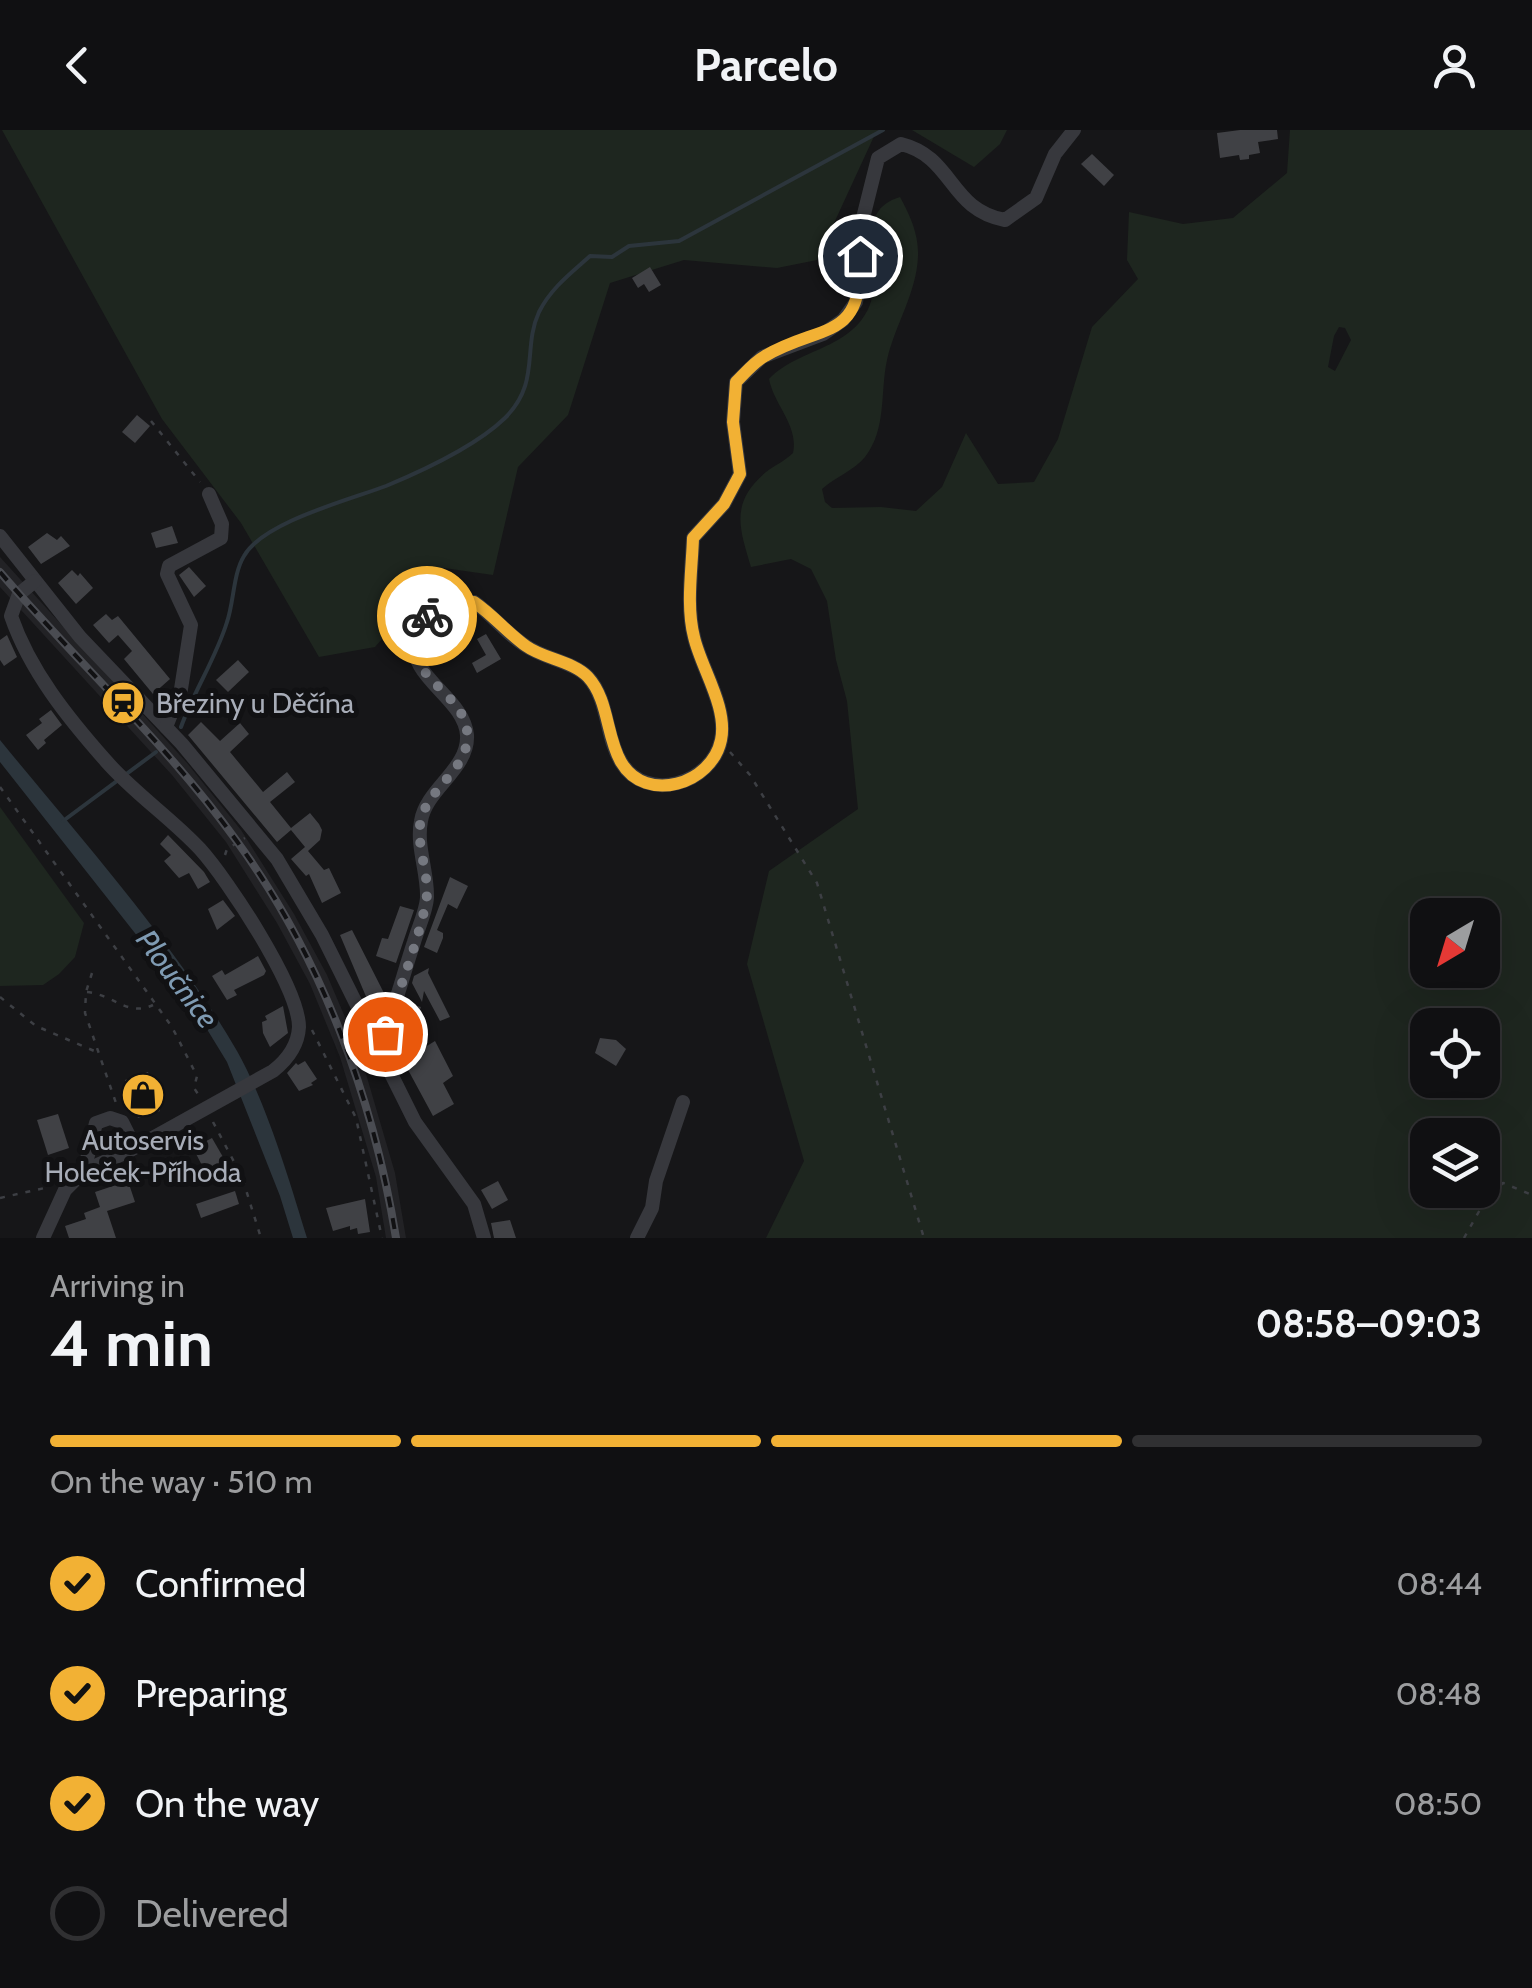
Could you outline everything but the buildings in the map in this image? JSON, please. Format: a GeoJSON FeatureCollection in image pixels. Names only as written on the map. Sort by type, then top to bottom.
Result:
{"type":"FeatureCollection","features":[{"type":"Feature","properties":{"kind":"street"},"geometry":{"type":"LineString","coordinates":[[378,1051],[427,899],[420,824],[426,803],[459,762],[467,742],[466,726],[455,707],[421,668],[414,651],[415,634],[428,615],[440,604],[474,602],[528,648],[586,674],[598,694],[621,763],[640,780],[658,787],[700,773],[721,741],[722,721],[693,634],[693,538],[724,504],[740,474],[733,422],[736,382],[762,357],[823,334],[843,320],[856,302],[861,277],[859,234],[878,158],[901,144],[921,149],[936,161],[970,206],[1005,220],[1036,198],[1055,154],[1074,130]]}},
{"type":"Feature","properties":{"kind":"street"},"geometry":{"type":"LineString","coordinates":[[166,727],[181,689],[191,626],[167,574],[169,566],[220,538],[222,524],[209,494]]}},
{"type":"Feature","properties":{"kind":"street"},"geometry":{"type":"LineString","coordinates":[[0,536],[80,637],[166,727],[277,859],[322,935],[416,1122],[474,1204],[484,1238]]}},
{"type":"Feature","properties":{"kind":"street"},"geometry":{"type":"LineString","coordinates":[[35,581],[19,594],[11,616],[48,688],[123,778],[182,831],[221,875],[239,900],[298,1014],[296,1042],[284,1062],[129,1151],[84,1170],[70,1183],[42,1238]]}},
{"type":"Feature","properties":{"kind":"street"},"geometry":{"type":"LineString","coordinates":[[637,1238],[652,1208],[656,1181],[683,1102]]}},
{"type":"Feature","properties":{"kind":"street"},"geometry":{"type":"LineString","coordinates":[[84,1170],[96,1123],[110,1118],[122,1122],[128,1134],[129,1151]]}},
{"type":"Feature","properties":{"kind":"path"},"geometry":{"type":"LineString","coordinates":[[151,421],[209,494]]}},
{"type":"Feature","properties":{"kind":"path"},"geometry":{"type":"LineString","coordinates":[[721,741],[750,775],[817,883],[924,1238]]}},
{"type":"Feature","properties":{"kind":"path"},"geometry":{"type":"LineString","coordinates":[[0,787],[172,1027],[197,1076],[194,1088],[211,1106],[242,1177],[261,1238]]}},
{"type":"Feature","properties":{"kind":"path"},"geometry":{"type":"LineString","coordinates":[[221,875],[227,849],[254,832]]}},
{"type":"Feature","properties":{"kind":"path"},"geometry":{"type":"LineString","coordinates":[[92,974],[84,1013],[122,1122]]}},
{"type":"Feature","properties":{"kind":"path"},"geometry":{"type":"LineString","coordinates":[[86,992],[109,995],[136,1010],[154,1004]]}},
{"type":"Feature","properties":{"kind":"path"},"geometry":{"type":"LineString","coordinates":[[0,997],[36,1026],[101,1053]]}},
{"type":"Feature","properties":{"kind":"path"},"geometry":{"type":"LineString","coordinates":[[298,1014],[312,1030],[356,1118],[382,1238]]}},
{"type":"Feature","properties":{"kind":"path"},"geometry":{"type":"LineString","coordinates":[[0,1198],[70,1183]]}},
{"type":"Feature","properties":{"kind":"path"},"geometry":{"type":"LineString","coordinates":[[1464,1238],[1486,1199],[1502,1183],[1532,1195]]}},
{"type":"Feature","properties":{"kind":"shaded area"},"geometry":{"type":"Polygon","coordinates":[[[2,130],[883,130],[876,132],[817,260],[777,268],[684,260],[610,283],[568,415],[518,467],[493,575],[444,568],[375,647],[319,657],[241,523],[162,419],[2,130]]]}},
{"type":"Feature","properties":{"kind":"shaded area"},"geometry":{"type":"Polygon","coordinates":[[[912,130],[1007,130],[1000,144],[974,167],[912,130]]]}},
{"type":"Feature","properties":{"kind":"shaded area"},"geometry":{"type":"Polygon","coordinates":[[[1290,130],[1532,130],[1532,1238],[766,1238],[804,1161],[747,964],[769,871],[858,809],[847,701],[827,601],[811,569],[791,559],[751,567],[743,540],[740,516],[747,494],[766,472],[793,453],[792,434],[769,379],[795,361],[837,341],[860,321],[873,293],[871,244],[876,215],[900,197],[917,240],[917,269],[887,360],[877,435],[856,466],[822,489],[825,502],[832,508],[916,511],[942,487],[966,433],[998,484],[1034,482],[1058,439],[1092,327],[1138,279],[1127,260],[1129,212],[1183,224],[1233,218],[1287,173],[1290,130]],[[1339,327],[1328,367],[1335,371],[1351,340],[1345,328],[1339,327]]]}},
{"type":"Feature","properties":{"kind":"shaded area"},"geometry":{"type":"Polygon","coordinates":[[[0,557],[187,763],[241,830],[294,914],[327,975],[359,1050],[395,1173],[406,1238],[386,1238],[376,1177],[340,1057],[310,984],[277,923],[226,842],[172,775],[0,587],[0,557]]]}},
{"type":"Feature","properties":{"kind":"shaded area"},"geometry":{"type":"Polygon","coordinates":[[[0,807],[84,923],[75,957],[43,985],[0,986],[0,807]]]}},
{"type":"Feature","properties":{"kind":"water","name":"Ploučnice"},"geometry":{"type":"Polygon","coordinates":[[[0,740],[125,891],[212,1010],[258,1094],[307,1238],[293,1238],[227,1062],[194,1008],[0,762],[0,740]]]}},
{"type":"Feature","properties":{"kind":"waterway"},"geometry":{"type":"LineString","coordinates":[[181,727],[222,635],[240,563],[254,544],[288,523],[432,465],[505,418],[523,391],[539,312],[555,288],[590,256],[612,257],[629,246],[679,241],[883,130]]}},
{"type":"Feature","properties":{"kind":"waterway"},"geometry":{"type":"LineString","coordinates":[[63,821],[156,752]]}},
{"type":"Feature","properties":{"kind":"railway"},"geometry":{"type":"LineString","coordinates":[[0,572],[209,804],[294,932],[318,980],[358,1081],[396,1238]]}},
{"type":"Feature","properties":{"kind":"way so far"},"geometry":{"type":"LineString","coordinates":[[385,1034],[427,899],[420,824],[426,803],[459,762],[467,742],[466,726],[455,707],[421,668],[414,651],[415,634],[427,616]]}},
{"type":"Feature","properties":{"kind":"place","name":"Březiny u Děčína"},"geometry":{"type":"Point","coordinates":[123,703]}},
{"type":"Feature","properties":{"kind":"place","name":"Autoservis Holeček-Příhoda"},"geometry":{"type":"Point","coordinates":[143,1095]}},
{"type":"Feature","properties":{"kind":"route"},"geometry":{"type":"LineString","coordinates":[[427,616],[440,604],[474,602],[528,648],[586,674],[598,694],[621,763],[640,780],[658,787],[700,773],[721,741],[722,721],[693,634],[693,538],[724,504],[740,474],[733,422],[736,382],[762,357],[823,334],[843,320],[856,302],[860,256]]}}]}
